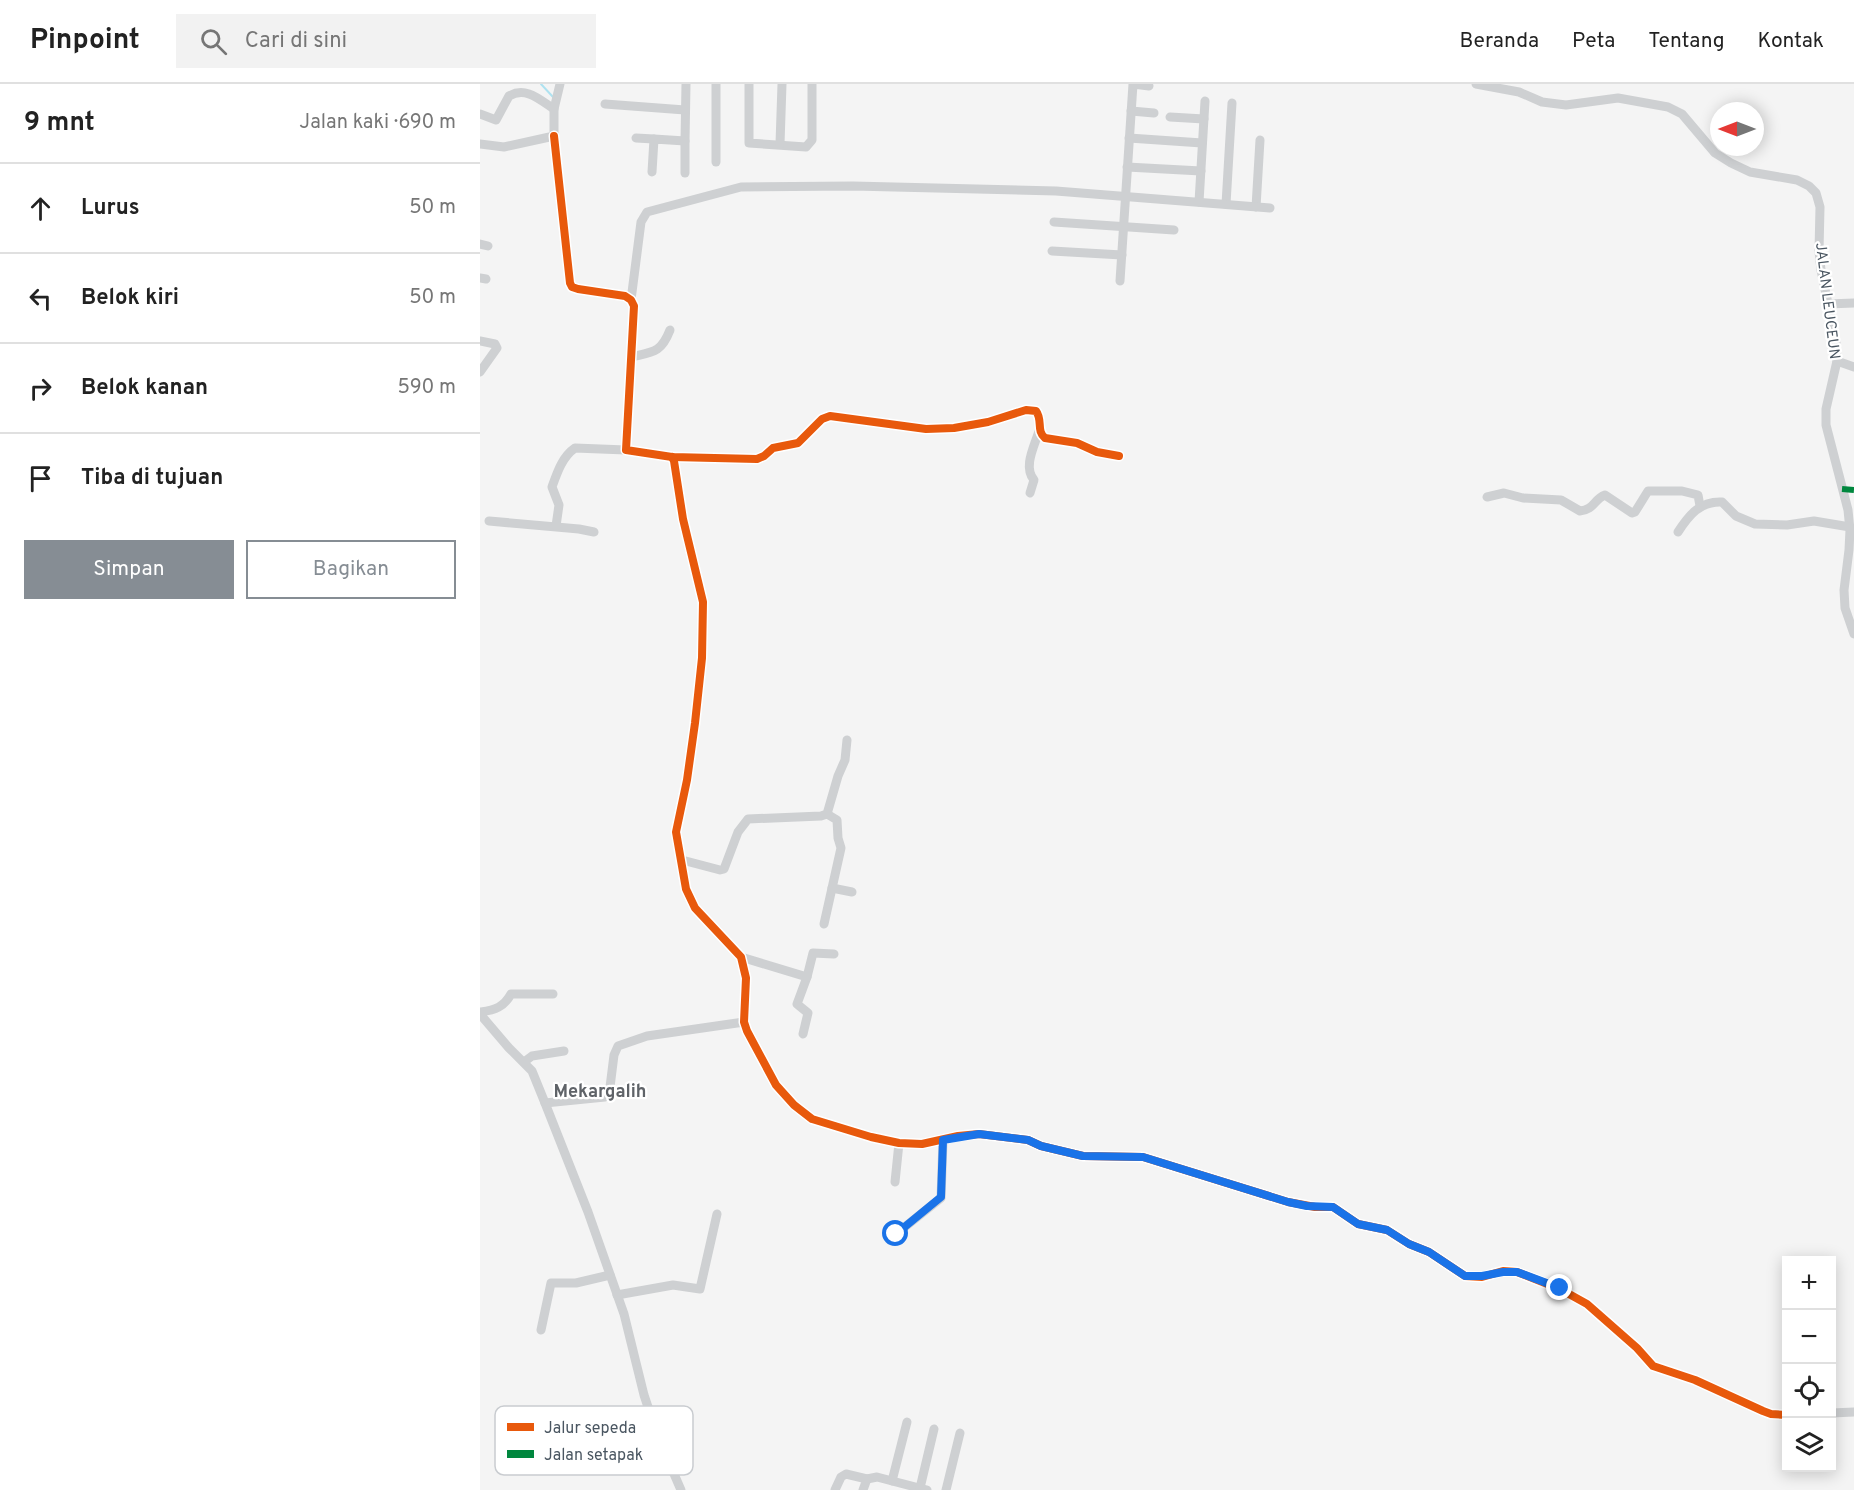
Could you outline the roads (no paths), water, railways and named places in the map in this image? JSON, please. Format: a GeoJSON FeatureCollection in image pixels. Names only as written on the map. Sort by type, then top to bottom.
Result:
{"type":"FeatureCollection","features":[{"type":"Feature","properties":{"kind":"street"},"geometry":{"type":"LineString","coordinates":[[560,84],[554,109],[554,136],[570,283],[572,287],[578,289],[625,296],[634,306],[626,450]]}},
{"type":"Feature","properties":{"kind":"street"},"geometry":{"type":"LineString","coordinates":[[684,173],[686,84]]}},
{"type":"Feature","properties":{"kind":"street"},"geometry":{"type":"LineString","coordinates":[[716,84],[716,162]]}},
{"type":"Feature","properties":{"kind":"street"},"geometry":{"type":"LineString","coordinates":[[749,84],[749,142],[806,147],[810,143],[812,84]]}},
{"type":"Feature","properties":{"kind":"street"},"geometry":{"type":"LineString","coordinates":[[780,144],[782,84]]}},
{"type":"Feature","properties":{"kind":"street"},"geometry":{"type":"LineString","coordinates":[[1120,281],[1133,84],[1149,86]]}},
{"type":"Feature","properties":{"kind":"street","name":"JALAN LEUCEUN"},"geometry":{"type":"LineString","coordinates":[[1476,84],[1519,92],[1542,102],[1566,105],[1618,98],[1668,107],[1682,114],[1715,153],[1731,163],[1750,172],[1797,180],[1809,186],[1816,193],[1820,207],[1819,251],[1836,342],[1837,361],[1826,409],[1826,425],[1850,527],[1844,590],[1845,608],[1854,634]]}},
{"type":"Feature","properties":{"kind":"street"},"geometry":{"type":"LineString","coordinates":[[480,114],[496,120],[509,96],[520,92],[530,93],[554,109]]}},
{"type":"Feature","properties":{"kind":"street"},"geometry":{"type":"LineString","coordinates":[[1198,202],[1205,101]]}},
{"type":"Feature","properties":{"kind":"street"},"geometry":{"type":"LineString","coordinates":[[1226,204],[1232,103]]}},
{"type":"Feature","properties":{"kind":"street"},"geometry":{"type":"LineString","coordinates":[[605,104],[685,110]]}},
{"type":"Feature","properties":{"kind":"street"},"geometry":{"type":"LineString","coordinates":[[1131,111],[1154,113]]}},
{"type":"Feature","properties":{"kind":"street"},"geometry":{"type":"LineString","coordinates":[[1170,117],[1204,119]]}},
{"type":"Feature","properties":{"kind":"street"},"geometry":{"type":"LineString","coordinates":[[480,144],[504,147],[554,136]]}},
{"type":"Feature","properties":{"kind":"street"},"geometry":{"type":"LineString","coordinates":[[636,138],[685,141]]}},
{"type":"Feature","properties":{"kind":"street"},"geometry":{"type":"LineString","coordinates":[[1129,138],[1202,143]]}},
{"type":"Feature","properties":{"kind":"street"},"geometry":{"type":"LineString","coordinates":[[652,172],[654,140]]}},
{"type":"Feature","properties":{"kind":"street"},"geometry":{"type":"LineString","coordinates":[[1256,207],[1260,140]]}},
{"type":"Feature","properties":{"kind":"street"},"geometry":{"type":"LineString","coordinates":[[1127,166],[1201,171]]}},
{"type":"Feature","properties":{"kind":"street"},"geometry":{"type":"LineString","coordinates":[[631,300],[640,222],[647,212],[741,187],[947,187],[1056,191],[1270,208]]}},
{"type":"Feature","properties":{"kind":"street"},"geometry":{"type":"LineString","coordinates":[[1054,222],[1174,230]]}},
{"type":"Feature","properties":{"kind":"street"},"geometry":{"type":"LineString","coordinates":[[1052,250],[1122,255]]}},
{"type":"Feature","properties":{"kind":"street"},"geometry":{"type":"LineString","coordinates":[[1828,304],[1854,303]]}},
{"type":"Feature","properties":{"kind":"street"},"geometry":{"type":"LineString","coordinates":[[630,357],[655,352],[665,342],[670,330]]}},
{"type":"Feature","properties":{"kind":"street"},"geometry":{"type":"LineString","coordinates":[[480,341],[495,344],[497,348],[480,372]]}},
{"type":"Feature","properties":{"kind":"street"},"geometry":{"type":"LineString","coordinates":[[1837,361],[1854,368]]}},
{"type":"Feature","properties":{"kind":"street"},"geometry":{"type":"LineString","coordinates":[[556,526],[560,508],[552,487],[565,458],[575,448],[626,450],[672,457],[757,459],[773,448],[798,443],[822,418],[830,416],[926,429],[954,428],[988,422],[1026,410],[1036,411],[1039,414],[1040,431],[1029,464],[1028,472],[1034,480],[1030,493]]}},
{"type":"Feature","properties":{"kind":"street"},"geometry":{"type":"LineString","coordinates":[[1040,431],[1045,438],[1077,443],[1097,452],[1119,456]]}},
{"type":"Feature","properties":{"kind":"street"},"geometry":{"type":"LineString","coordinates":[[672,457],[683,519],[703,602],[702,658],[687,780],[676,832],[686,889],[695,908],[741,957],[746,978],[744,1022],[747,1031],[776,1085],[803,1113],[812,1119],[899,1143],[922,1144],[979,1134],[1028,1140],[1041,1146],[1083,1156],[1143,1157],[1288,1202],[1307,1206],[1333,1207],[1358,1224],[1387,1230],[1409,1244],[1429,1252],[1465,1276],[1517,1272],[1560,1288],[1587,1304],[1637,1348],[1653,1366],[1695,1380],[1762,1411],[1782,1414]]}},
{"type":"Feature","properties":{"kind":"street"},"geometry":{"type":"LineString","coordinates":[[1842,489],[1854,490]]}},
{"type":"Feature","properties":{"kind":"street"},"geometry":{"type":"LineString","coordinates":[[1487,497],[1504,493],[1523,498],[1561,500],[1580,511],[1589,509],[1602,495],[1605,495],[1632,513],[1635,512],[1648,491],[1682,491],[1698,495],[1700,506]]}},
{"type":"Feature","properties":{"kind":"street"},"geometry":{"type":"LineString","coordinates":[[1678,532],[1700,506],[1722,502],[1736,516],[1755,524],[1787,525],[1814,521],[1850,527]]}},
{"type":"Feature","properties":{"kind":"street"},"geometry":{"type":"LineString","coordinates":[[489,520],[594,532]]}},
{"type":"Feature","properties":{"kind":"street"},"geometry":{"type":"LineString","coordinates":[[827,814],[845,760],[847,740]]}},
{"type":"Feature","properties":{"kind":"street"},"geometry":{"type":"LineString","coordinates":[[682,860],[720,870],[724,869],[738,831],[748,819],[827,814],[837,820],[841,848],[824,924]]}},
{"type":"Feature","properties":{"kind":"street"},"geometry":{"type":"LineString","coordinates":[[832,888],[852,892]]}},
{"type":"Feature","properties":{"kind":"street"},"geometry":{"type":"LineString","coordinates":[[803,1034],[808,1013],[797,1004],[815,952],[834,954]]}},
{"type":"Feature","properties":{"kind":"street"},"geometry":{"type":"LineString","coordinates":[[741,957],[807,977]]}},
{"type":"Feature","properties":{"kind":"street"},"geometry":{"type":"LineString","coordinates":[[554,994],[511,994],[507,1002],[498,1009],[481,1013],[509,1048],[532,1071],[588,1212],[617,1295],[648,1406]]}},
{"type":"Feature","properties":{"kind":"street"},"geometry":{"type":"LineString","coordinates":[[545,1103],[609,1095],[614,1055],[618,1046],[647,1036],[744,1022]]}},
{"type":"Feature","properties":{"kind":"street"},"geometry":{"type":"LineString","coordinates":[[524,1062],[532,1056],[564,1051]]}},
{"type":"Feature","properties":{"kind":"street"},"geometry":{"type":"LineString","coordinates":[[896,1234],[941,1197],[943,1140]]}},
{"type":"Feature","properties":{"kind":"street"},"geometry":{"type":"LineString","coordinates":[[895,1182],[899,1143]]}},
{"type":"Feature","properties":{"kind":"street"},"geometry":{"type":"LineString","coordinates":[[617,1295],[674,1285],[700,1289],[717,1214]]}},
{"type":"Feature","properties":{"kind":"street"},"geometry":{"type":"LineString","coordinates":[[541,1330],[551,1283],[576,1283],[610,1275]]}},
{"type":"Feature","properties":{"kind":"street"},"geometry":{"type":"LineString","coordinates":[[1836,1413],[1854,1412]]}},
{"type":"Feature","properties":{"kind":"street"},"geometry":{"type":"LineString","coordinates":[[894,1485],[907,1422]]}},
{"type":"Feature","properties":{"kind":"street"},"geometry":{"type":"LineString","coordinates":[[835,1490],[846,1474],[867,1479],[877,1478],[894,1485],[923,1489],[934,1429]]}},
{"type":"Feature","properties":{"kind":"street"},"geometry":{"type":"LineString","coordinates":[[946,1490],[960,1433]]}},
{"type":"Feature","properties":{"kind":"street"},"geometry":{"type":"LineString","coordinates":[[674,1475],[681,1490]]}},
{"type":"Feature","properties":{"kind":"street"},"geometry":{"type":"LineString","coordinates":[[863,1490],[867,1479]]}},
{"type":"Feature","properties":{"kind":"waterway"},"geometry":{"type":"LineString","coordinates":[[541,84],[553,97]]}},
{"type":"Feature","properties":{"kind":"district","name":"Mekargalih"},"geometry":{"type":"Point","coordinates":[600,1091]}}]}
